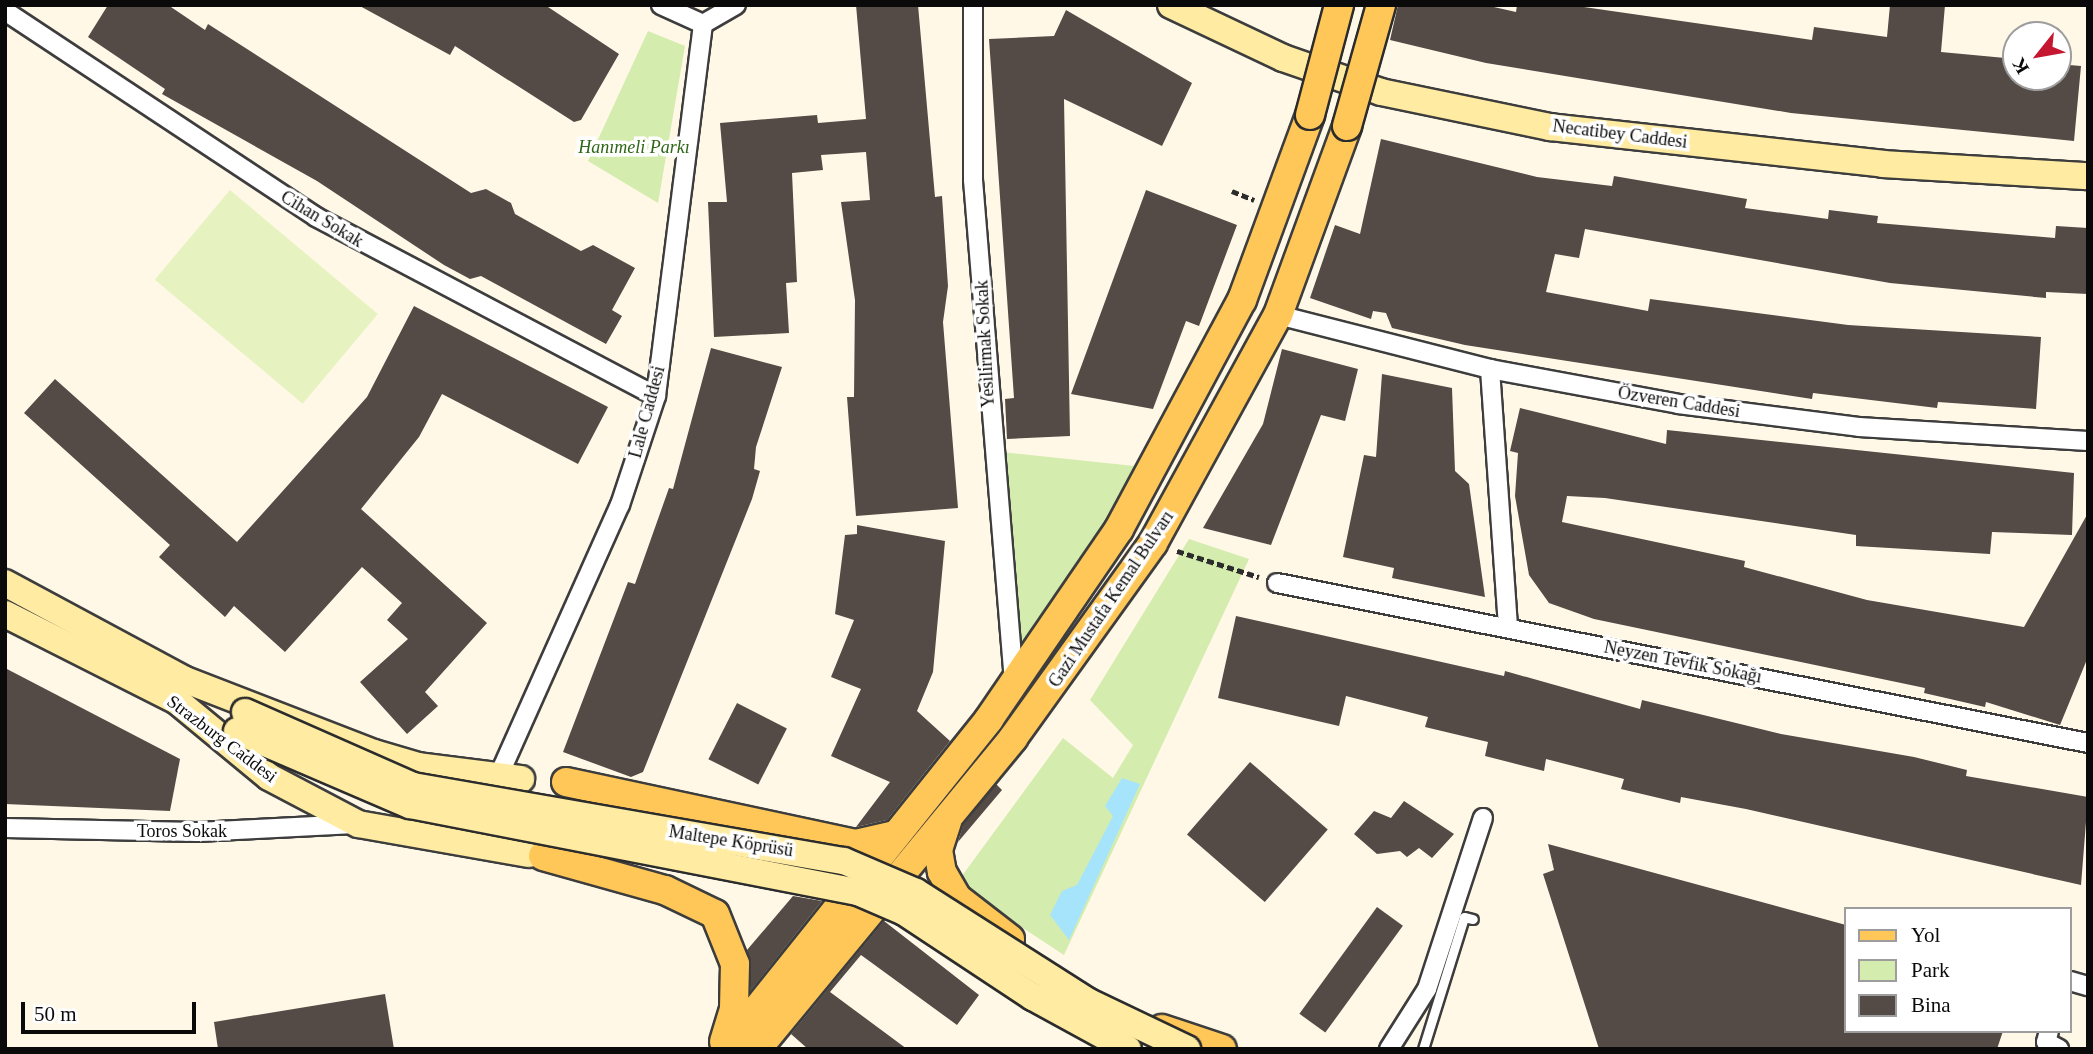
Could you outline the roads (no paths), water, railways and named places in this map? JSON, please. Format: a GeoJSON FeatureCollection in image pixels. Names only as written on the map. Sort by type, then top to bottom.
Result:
{"type":"FeatureCollection","features":[{"type":"Feature","properties":{"kind":"main road","name":"Necatibey Caddesi"},"geometry":{"type":"LineString","coordinates":[[1171,5],[1258,47],[1381,92],[1550,127],[1883,164],[2088,176]]}},
{"type":"Feature","properties":{"kind":"main road","name":"Gazi Mustafa Kemal Bulvarı"},"geometry":{"type":"LineString","coordinates":[[724,1049],[1014,682],[1119,529],[1190,402],[1242,300],[1310,116],[1339,5]]}},
{"type":"Feature","properties":{"kind":"main road","name":"Gazi Mustafa Kemal Bulvarı"},"geometry":{"type":"LineString","coordinates":[[757,1049],[947,822],[1153,544],[1278,315],[1348,127],[1381,5]]}},
{"type":"Feature","properties":{"kind":"main road","name":"Strazburg Caddesi"},"geometry":{"type":"LineString","coordinates":[[5,583],[180,690],[269,777],[358,824],[536,855]]}},
{"type":"Feature","properties":{"kind":"main road","name":"Strazburg Caddesi"},"geometry":{"type":"LineString","coordinates":[[5,614],[180,690],[397,760],[510,777]]}},
{"type":"Feature","properties":{"kind":"main road"},"geometry":{"type":"LineString","coordinates":[[180,690],[241,722]]}},
{"type":"Feature","properties":{"kind":"main road","name":"Maltepe Köprüsü"},"geometry":{"type":"LineString","coordinates":[[241,722],[410,805],[858,892],[904,912],[1128,1049]]}},
{"type":"Feature","properties":{"kind":"main road","name":"Maltepe Köprüsü"},"geometry":{"type":"LineString","coordinates":[[241,722],[412,786],[854,865],[916,892],[1125,1023],[1187,1049]]}},
{"type":"Feature","properties":{"kind":"main road"},"geometry":{"type":"LineString","coordinates":[[724,1049],[734,1009],[735,964],[715,914],[665,890],[536,855],[507,838],[500,812],[510,777],[544,774],[566,782],[856,844],[892,836]]}},
{"type":"Feature","properties":{"kind":"main road"},"geometry":{"type":"LineString","coordinates":[[536,855],[567,848],[581,828],[581,803],[566,782]]}},
{"type":"Feature","properties":{"kind":"main road"},"geometry":{"type":"LineString","coordinates":[[947,822],[939,850],[942,872],[983,920],[1061,975],[1167,1032],[1222,1049]]}},
{"type":"Feature","properties":{"kind":"street"},"geometry":{"type":"LineString","coordinates":[[661,5],[703,24],[736,5]]}},
{"type":"Feature","properties":{"kind":"street","name":"Yesilirmak Sokak"},"geometry":{"type":"LineString","coordinates":[[973,5],[973,180],[1014,682]]}},
{"type":"Feature","properties":{"kind":"street","name":"Cihan Sokak"},"geometry":{"type":"LineString","coordinates":[[5,10],[316,216],[423,279],[656,396]]}},
{"type":"Feature","properties":{"kind":"street","name":"Lale Caddesi"},"geometry":{"type":"LineString","coordinates":[[510,777],[620,505],[656,396],[703,24]]}},
{"type":"Feature","properties":{"kind":"street","name":"Özveren Caddesi"},"geometry":{"type":"LineString","coordinates":[[1278,315],[1490,369],[1678,404],[1859,427],[2088,441]]}},
{"type":"Feature","properties":{"kind":"street"},"geometry":{"type":"LineString","coordinates":[[1490,369],[1508,627]]}},
{"type":"Feature","properties":{"kind":"street","name":"Neyzen Tevfik Sokağı"},"geometry":{"type":"LineString","coordinates":[[1277,583],[2087,741]]}},
{"type":"Feature","properties":{"kind":"street"},"geometry":{"type":"LineString","coordinates":[[1389,1049],[1427,989],[1483,818]]}},
{"type":"Feature","properties":{"kind":"street","name":"Toros Sokak"},"geometry":{"type":"LineString","coordinates":[[5,828],[197,832],[358,824]]}},
{"type":"Feature","properties":{"kind":"street"},"geometry":{"type":"LineString","coordinates":[[2048,1033],[2046,1042],[2059,1049]]}},
{"type":"Feature","properties":{"kind":"lane"},"geometry":{"type":"LineString","coordinates":[[1423,1049],[1464,917],[1473,919]]}},
{"type":"Feature","properties":{"kind":"water"},"geometry":{"type":"Polygon","coordinates":[[[1122,778],[1140,784],[1069,940],[1050,915],[1062,891],[1077,885],[1113,816],[1105,806],[1122,778]]]}},
{"type":"Feature","properties":{"kind":"park label","name":"Hanımeli Parkı"},"geometry":{"type":"Point","coordinates":[634,147]}}]}
